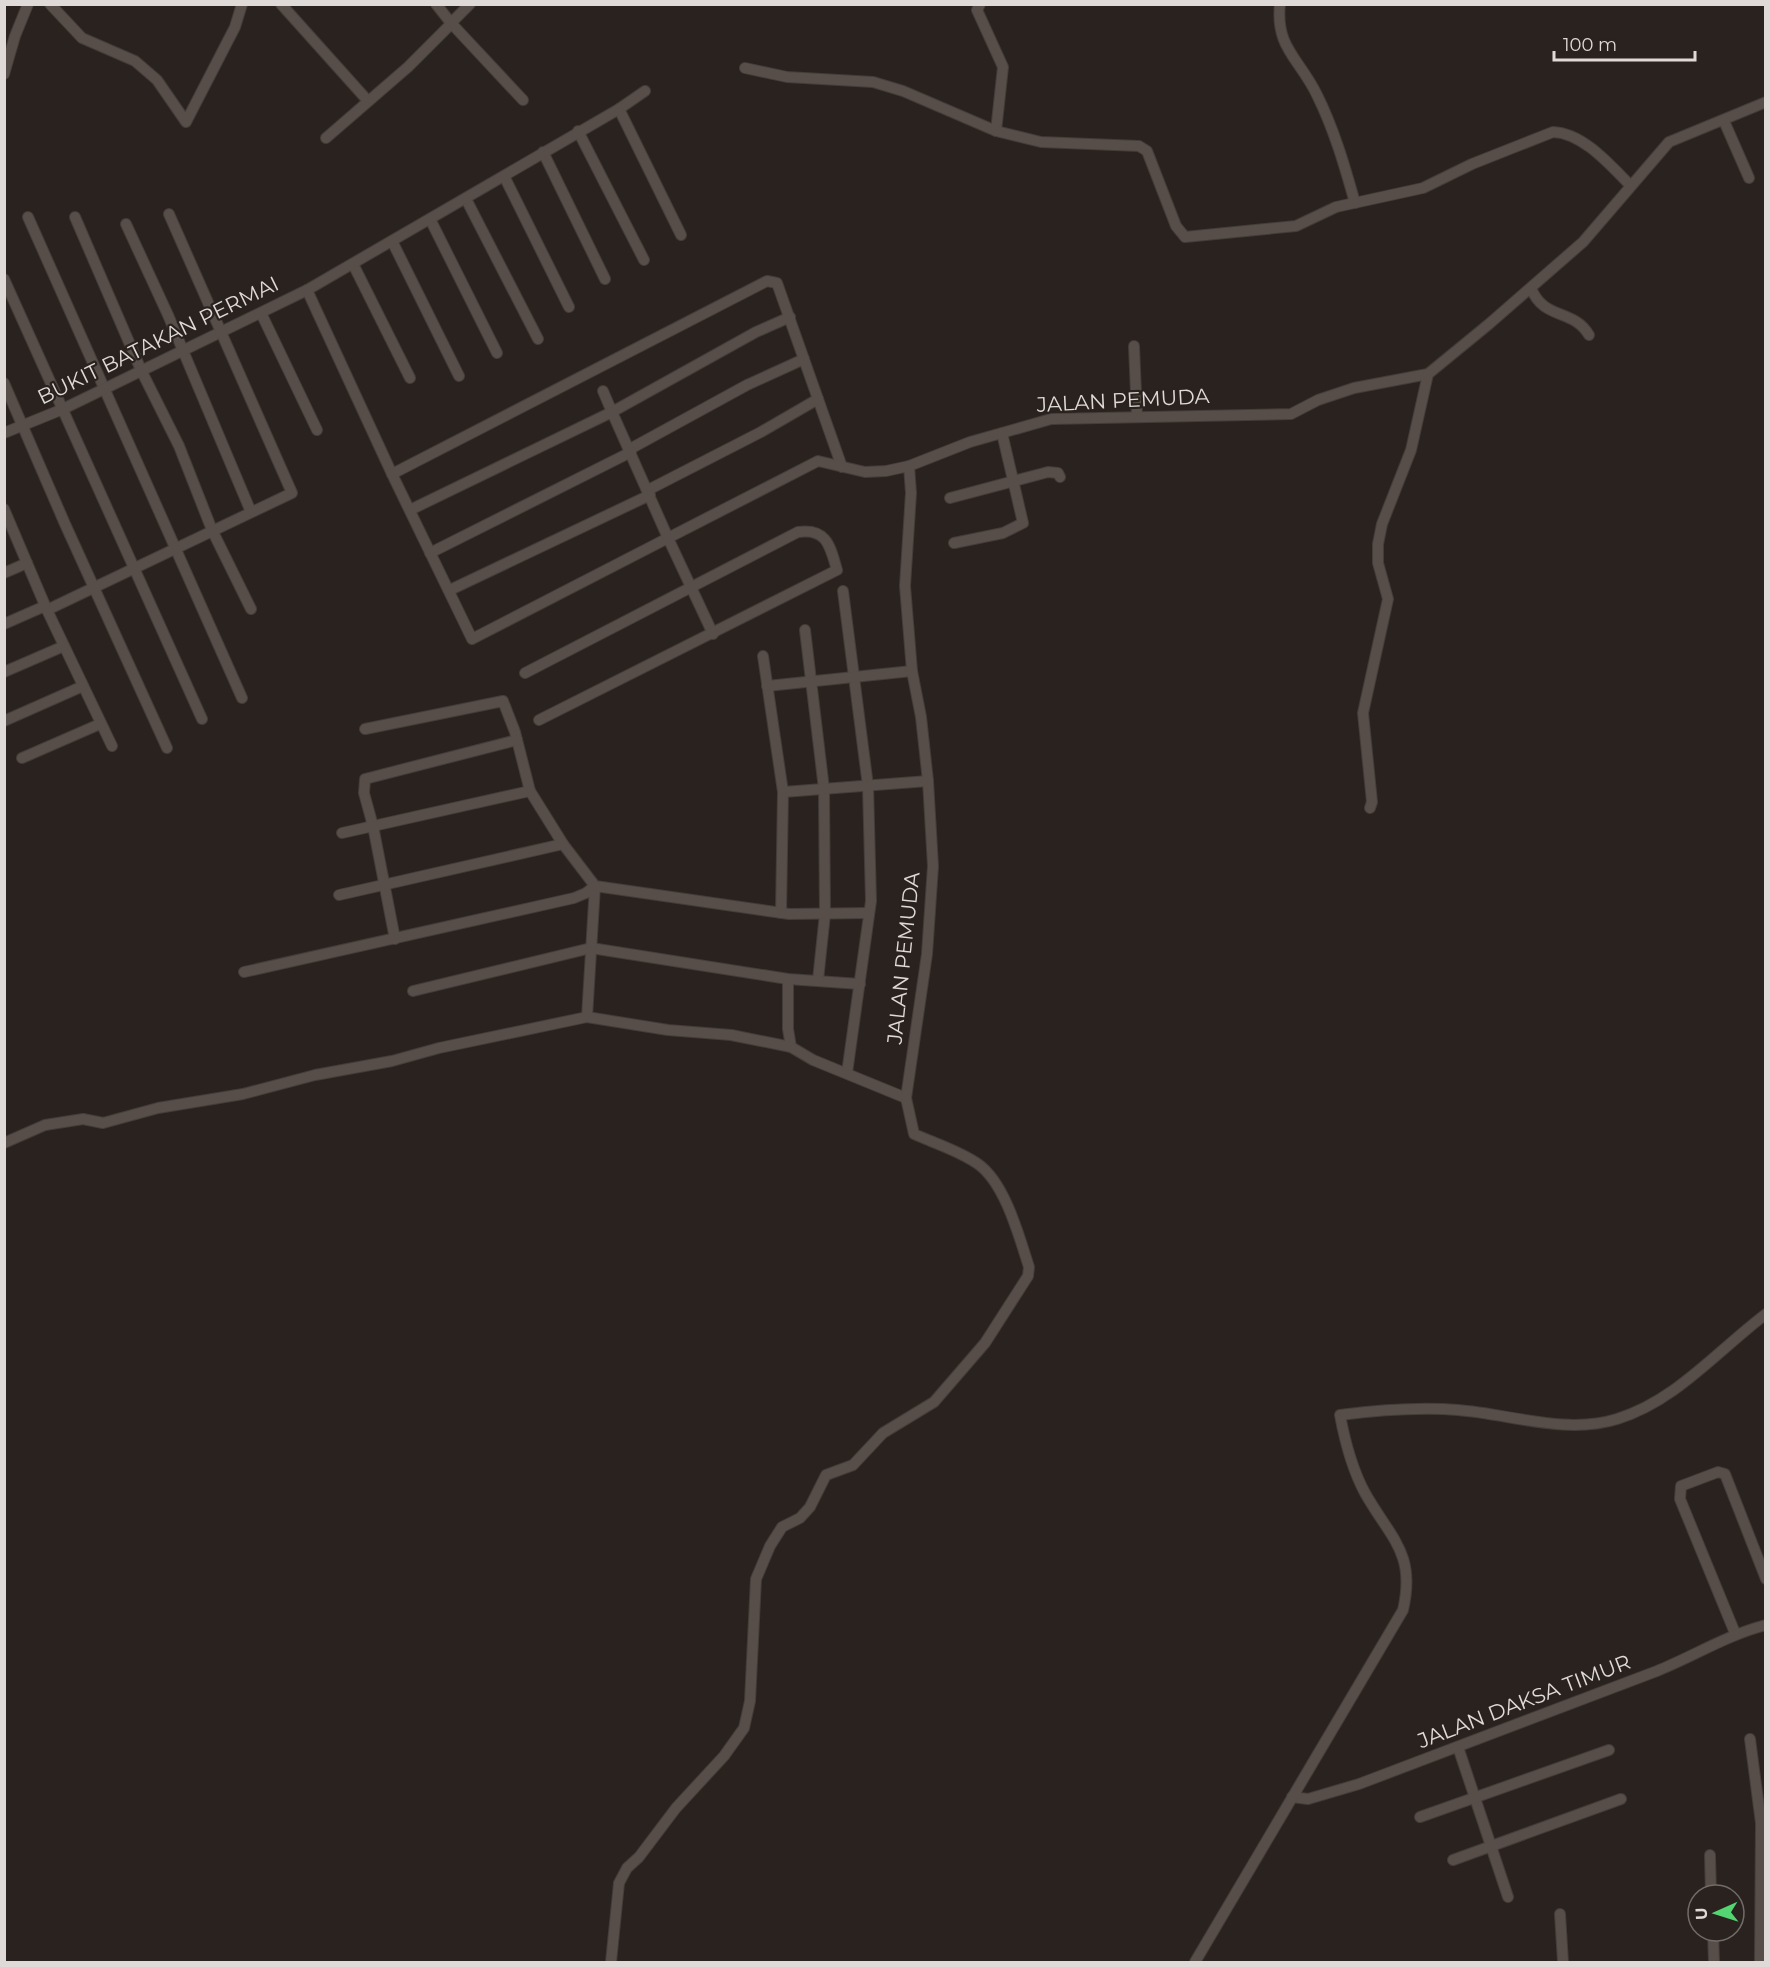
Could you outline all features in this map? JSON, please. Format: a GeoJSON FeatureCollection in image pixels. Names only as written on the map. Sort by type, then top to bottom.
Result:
{"type":"FeatureCollection","features":[{"type":"Feature","properties":{"kind":"street"},"geometry":{"type":"LineString","coordinates":[[4,74],[15,36],[28,4]]}},
{"type":"Feature","properties":{"kind":"street"},"geometry":{"type":"LineString","coordinates":[[50,4],[82,38],[135,61],[157,80],[186,122],[235,27],[242,4]]}},
{"type":"Feature","properties":{"kind":"street"},"geometry":{"type":"LineString","coordinates":[[281,4],[368,101]]}},
{"type":"Feature","properties":{"kind":"street"},"geometry":{"type":"LineString","coordinates":[[436,4],[523,100]]}},
{"type":"Feature","properties":{"kind":"street"},"geometry":{"type":"LineString","coordinates":[[326,138],[408,67],[470,4]]}},
{"type":"Feature","properties":{"kind":"street"},"geometry":{"type":"LineString","coordinates":[[980,4],[977,10],[1003,67],[996,131]]}},
{"type":"Feature","properties":{"kind":"street"},"geometry":{"type":"LineString","coordinates":[[1280,4],[1279,30],[1317,94],[1343,162],[1355,203]]}},
{"type":"Feature","properties":{"kind":"street"},"geometry":{"type":"LineString","coordinates":[[745,68],[787,77],[873,82],[903,91],[996,131],[1041,142],[1139,146],[1147,152],[1176,226],[1185,237],[1296,226],[1336,207],[1423,188],[1472,164],[1553,132],[1566,132],[1577,138],[1630,185]]}},
{"type":"Feature","properties":{"kind":"street"},"geometry":{"type":"LineString","coordinates":[[307,290],[619,110],[645,91]]}},
{"type":"Feature","properties":{"kind":"street","name":"JALAN PEMUDA"},"geometry":{"type":"LineString","coordinates":[[906,1098],[927,954],[933,877],[928,782],[921,717],[912,671],[905,586],[911,494],[909,466],[970,442],[1051,419],[1291,414],[1318,400],[1354,388],[1428,374],[1583,242],[1669,142],[1766,102]]}},
{"type":"Feature","properties":{"kind":"street"},"geometry":{"type":"LineString","coordinates":[[619,110],[681,235]]}},
{"type":"Feature","properties":{"kind":"street"},"geometry":{"type":"LineString","coordinates":[[1724,121],[1749,178]]}},
{"type":"Feature","properties":{"kind":"street"},"geometry":{"type":"LineString","coordinates":[[579,131],[644,260]]}},
{"type":"Feature","properties":{"kind":"street"},"geometry":{"type":"LineString","coordinates":[[543,152],[605,279]]}},
{"type":"Feature","properties":{"kind":"street"},"geometry":{"type":"LineString","coordinates":[[504,176],[569,307]]}},
{"type":"Feature","properties":{"kind":"street"},"geometry":{"type":"LineString","coordinates":[[465,199],[538,339]]}},
{"type":"Feature","properties":{"kind":"street"},"geometry":{"type":"LineString","coordinates":[[4,624],[46,608],[292,493],[169,214]]}},
{"type":"Feature","properties":{"kind":"street"},"geometry":{"type":"LineString","coordinates":[[28,217],[242,698]]}},
{"type":"Feature","properties":{"kind":"street"},"geometry":{"type":"LineString","coordinates":[[75,217],[141,370],[179,446],[212,530],[250,609]]}},
{"type":"Feature","properties":{"kind":"street"},"geometry":{"type":"LineString","coordinates":[[430,219],[497,353]]}},
{"type":"Feature","properties":{"kind":"street"},"geometry":{"type":"LineString","coordinates":[[126,224],[251,512]]}},
{"type":"Feature","properties":{"kind":"street"},"geometry":{"type":"LineString","coordinates":[[392,240],[459,376]]}},
{"type":"Feature","properties":{"kind":"street"},"geometry":{"type":"LineString","coordinates":[[353,264],[410,378]]}},
{"type":"Feature","properties":{"kind":"street"},"geometry":{"type":"LineString","coordinates":[[4,279],[202,719]]}},
{"type":"Feature","properties":{"kind":"street"},"geometry":{"type":"LineString","coordinates":[[392,474],[767,281],[777,283],[842,467]]}},
{"type":"Feature","properties":{"kind":"street"},"geometry":{"type":"LineString","coordinates":[[1531,288],[1543,308],[1577,321],[1589,335]]}},
{"type":"Feature","properties":{"kind":"street","name":"BUKIT BATAKAN PERMAI"},"geometry":{"type":"LineString","coordinates":[[4,433],[63,409],[307,290],[392,474],[472,639],[818,461],[865,472],[909,466]]}},
{"type":"Feature","properties":{"kind":"street"},"geometry":{"type":"LineString","coordinates":[[261,313],[317,430]]}},
{"type":"Feature","properties":{"kind":"street"},"geometry":{"type":"LineString","coordinates":[[410,510],[612,412],[756,332],[790,317]]}},
{"type":"Feature","properties":{"kind":"street"},"geometry":{"type":"LineString","coordinates":[[1134,346],[1137,417]]}},
{"type":"Feature","properties":{"kind":"street"},"geometry":{"type":"LineString","coordinates":[[430,553],[631,450],[747,385],[804,359]]}},
{"type":"Feature","properties":{"kind":"street"},"geometry":{"type":"LineString","coordinates":[[1370,808],[1363,713],[1388,599],[1378,563],[1378,544],[1382,524],[1411,450],[1428,374]]}},
{"type":"Feature","properties":{"kind":"street"},"geometry":{"type":"LineString","coordinates":[[4,383],[167,748]]}},
{"type":"Feature","properties":{"kind":"street"},"geometry":{"type":"LineString","coordinates":[[603,391],[713,634]]}},
{"type":"Feature","properties":{"kind":"street"},"geometry":{"type":"LineString","coordinates":[[450,590],[649,492],[818,399]]}},
{"type":"Feature","properties":{"kind":"street"},"geometry":{"type":"LineString","coordinates":[[954,543],[1003,533],[1023,523],[1002,433]]}},
{"type":"Feature","properties":{"kind":"street"},"geometry":{"type":"LineString","coordinates":[[950,498],[1048,472],[1058,473],[1060,477]]}},
{"type":"Feature","properties":{"kind":"street"},"geometry":{"type":"LineString","coordinates":[[4,509],[8,527],[112,746]]}},
{"type":"Feature","properties":{"kind":"street"},"geometry":{"type":"LineString","coordinates":[[525,673],[798,532],[819,532],[825,538],[837,570],[539,720]]}},
{"type":"Feature","properties":{"kind":"street"},"geometry":{"type":"LineString","coordinates":[[4,573],[27,563]]}},
{"type":"Feature","properties":{"kind":"street"},"geometry":{"type":"LineString","coordinates":[[843,591],[868,786],[869,913],[847,1073]]}},
{"type":"Feature","properties":{"kind":"street"},"geometry":{"type":"LineString","coordinates":[[805,630],[824,789],[825,914],[818,980]]}},
{"type":"Feature","properties":{"kind":"street"},"geometry":{"type":"LineString","coordinates":[[4,672],[64,646]]}},
{"type":"Feature","properties":{"kind":"street"},"geometry":{"type":"LineString","coordinates":[[762,656],[783,792],[781,913]]}},
{"type":"Feature","properties":{"kind":"street"},"geometry":{"type":"LineString","coordinates":[[767,687],[912,671]]}},
{"type":"Feature","properties":{"kind":"street"},"geometry":{"type":"LineString","coordinates":[[4,721],[83,686]]}},
{"type":"Feature","properties":{"kind":"street"},"geometry":{"type":"LineString","coordinates":[[365,729],[503,701],[518,740],[530,791],[563,844],[595,886],[587,1017]]}},
{"type":"Feature","properties":{"kind":"street"},"geometry":{"type":"LineString","coordinates":[[22,758],[100,724]]}},
{"type":"Feature","properties":{"kind":"street"},"geometry":{"type":"LineString","coordinates":[[394,939],[385,885],[363,785],[368,776],[518,740]]}},
{"type":"Feature","properties":{"kind":"street"},"geometry":{"type":"LineString","coordinates":[[783,792],[928,782]]}},
{"type":"Feature","properties":{"kind":"street"},"geometry":{"type":"LineString","coordinates":[[342,833],[530,791]]}},
{"type":"Feature","properties":{"kind":"street"},"geometry":{"type":"LineString","coordinates":[[339,895],[563,844]]}},
{"type":"Feature","properties":{"kind":"street"},"geometry":{"type":"LineString","coordinates":[[244,972],[574,898],[595,886],[781,913],[869,913]]}},
{"type":"Feature","properties":{"kind":"street"},"geometry":{"type":"LineString","coordinates":[[413,990],[591,948],[788,979],[860,984]]}},
{"type":"Feature","properties":{"kind":"street"},"geometry":{"type":"LineString","coordinates":[[788,979],[788,1029],[791,1047]]}},
{"type":"Feature","properties":{"kind":"street"},"geometry":{"type":"LineString","coordinates":[[4,1143],[45,1125],[83,1119],[103,1123],[158,1107],[243,1094],[315,1075],[392,1061],[439,1048],[587,1017],[668,1029],[731,1035],[791,1047],[906,1098],[914,1134],[976,1162],[987,1171],[1006,1202],[1029,1267],[1028,1276],[985,1344],[934,1402],[883,1433],[854,1465],[826,1475],[810,1507],[800,1518],[782,1527],[770,1546],[756,1579],[750,1701],[744,1728],[724,1756],[676,1808],[639,1857],[627,1868],[619,1883],[611,1962]]}},
{"type":"Feature","properties":{"kind":"street"},"geometry":{"type":"LineString","coordinates":[[1195,1962],[1398,1622],[1407,1594],[1408,1580],[1402,1550],[1359,1480],[1350,1458],[1340,1415],[1401,1410],[1459,1410],[1575,1425],[1617,1419],[1680,1386],[1766,1314]]}},
{"type":"Feature","properties":{"kind":"street"},"geometry":{"type":"LineString","coordinates":[[1735,1633],[1679,1492],[1681,1486],[1718,1472],[1725,1474],[1766,1579]]}},
{"type":"Feature","properties":{"kind":"street","name":"JALAN DAKSA TIMUR"},"geometry":{"type":"LineString","coordinates":[[1292,1797],[1308,1799],[1325,1795],[1458,1747],[1676,1663],[1735,1633],[1766,1625]]}},
{"type":"Feature","properties":{"kind":"street"},"geometry":{"type":"LineString","coordinates":[[1750,1739],[1763,1823],[1760,1962]]}},
{"type":"Feature","properties":{"kind":"street"},"geometry":{"type":"LineString","coordinates":[[1458,1747],[1508,1897]]}},
{"type":"Feature","properties":{"kind":"street"},"geometry":{"type":"LineString","coordinates":[[1420,1817],[1609,1750]]}},
{"type":"Feature","properties":{"kind":"street"},"geometry":{"type":"LineString","coordinates":[[1453,1860],[1621,1799]]}},
{"type":"Feature","properties":{"kind":"street"},"geometry":{"type":"LineString","coordinates":[[1710,1855],[1711,1883]]}},
{"type":"Feature","properties":{"kind":"street"},"geometry":{"type":"LineString","coordinates":[[1560,1914],[1563,1962]]}},
{"type":"Feature","properties":{"kind":"street"},"geometry":{"type":"LineString","coordinates":[[1713,1943],[1714,1962]]}}]}
